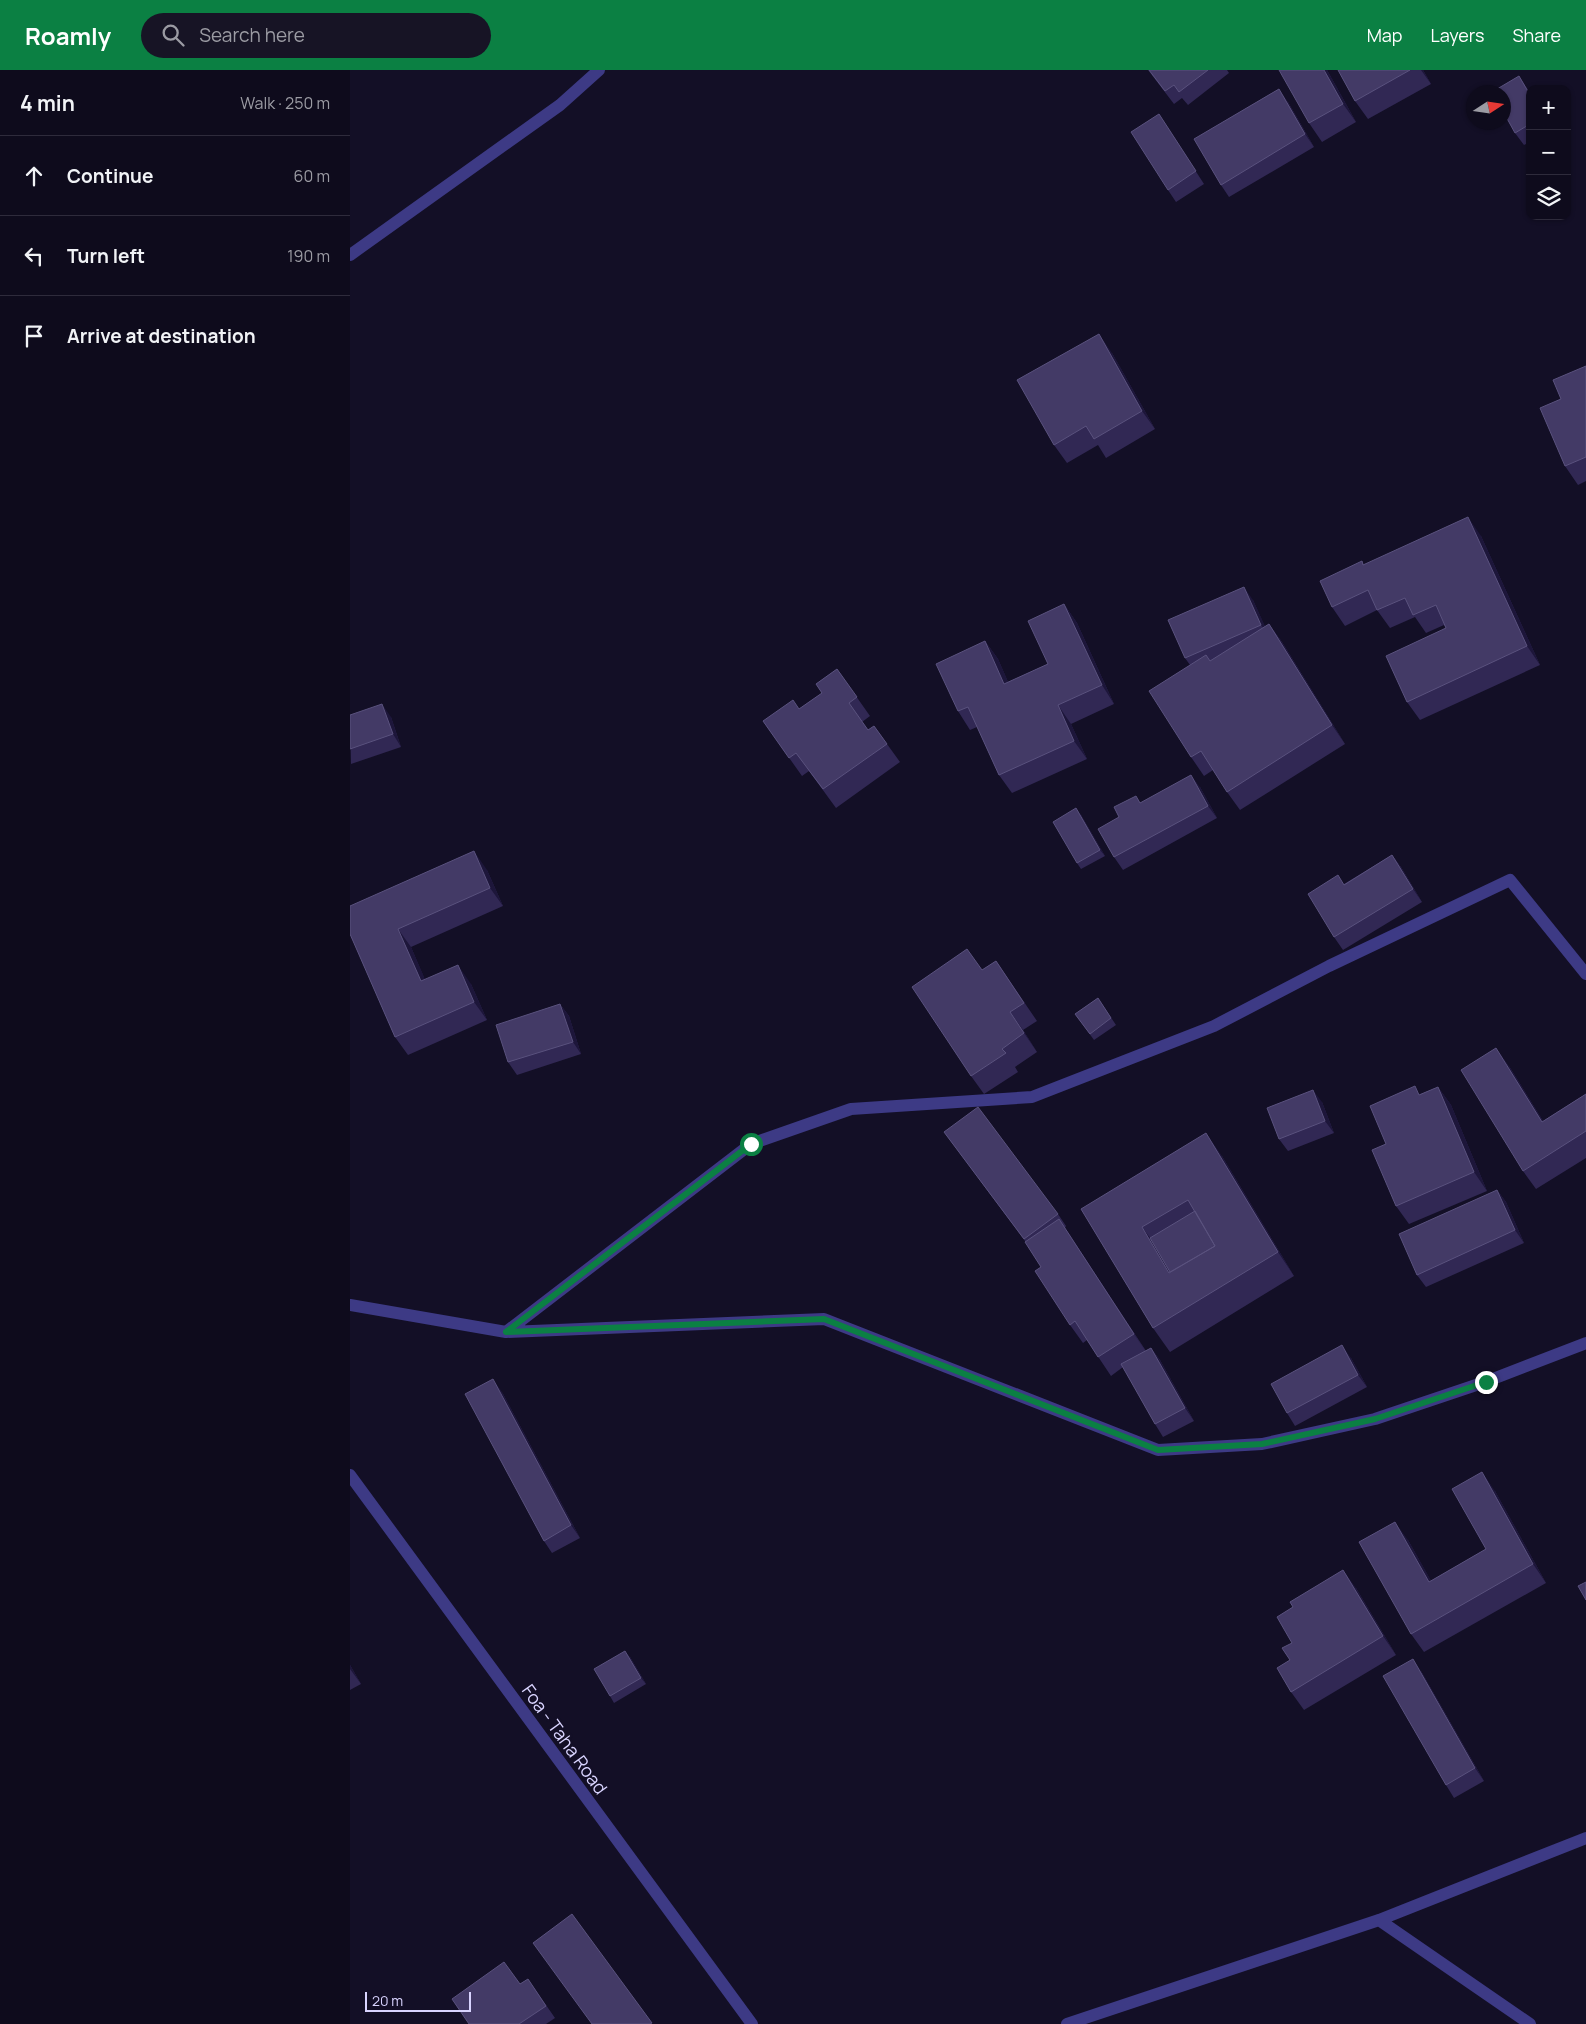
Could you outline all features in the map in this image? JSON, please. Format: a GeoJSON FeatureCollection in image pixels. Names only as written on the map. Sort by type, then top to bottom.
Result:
{"type":"FeatureCollection","features":[{"type":"Feature","properties":{"kind":"street"},"geometry":{"type":"LineString","coordinates":[[350,256],[560,105],[599,70]]}},
{"type":"Feature","properties":{"kind":"street"},"geometry":{"type":"LineString","coordinates":[[506,1332],[751,1144],[851,1110],[1032,1097],[1214,1026],[1329,966],[1510,880],[1586,974]]}},
{"type":"Feature","properties":{"kind":"street"},"geometry":{"type":"LineString","coordinates":[[350,1305],[506,1332],[824,1319],[1158,1450],[1262,1444],[1375,1419],[1486,1382],[1586,1343]]}},
{"type":"Feature","properties":{"kind":"street","name":"Foa - Taha Road"},"geometry":{"type":"LineString","coordinates":[[350,1475],[752,2024]]}},
{"type":"Feature","properties":{"kind":"street"},"geometry":{"type":"LineString","coordinates":[[1067,2024],[1379,1920],[1586,1838]]}},
{"type":"Feature","properties":{"kind":"street"},"geometry":{"type":"LineString","coordinates":[[1379,1920],[1530,2024]]}},
{"type":"Feature","properties":{"kind":"building"},"geometry":{"type":"Polygon","coordinates":[[[1149,70],[1208,70],[1179,92],[1174,85],[1165,91],[1149,70]]]}},
{"type":"Feature","properties":{"kind":"building"},"geometry":{"type":"Polygon","coordinates":[[[1279,70],[1324,70],[1343,104],[1309,123],[1279,70]]]}},
{"type":"Feature","properties":{"kind":"building"},"geometry":{"type":"Polygon","coordinates":[[[1338,70],[1410,70],[1355,101],[1338,70]]]}},
{"type":"Feature","properties":{"kind":"building"},"geometry":{"type":"Polygon","coordinates":[[[1519,76],[1526,88],[1526,126],[1515,133],[1511,126],[1511,85],[1504,85],[1519,76]]]}},
{"type":"Feature","properties":{"kind":"building"},"geometry":{"type":"Polygon","coordinates":[[[1279,89],[1305,134],[1221,185],[1194,139],[1279,89]]]}},
{"type":"Feature","properties":{"kind":"building"},"geometry":{"type":"Polygon","coordinates":[[[1159,114],[1196,171],[1168,190],[1131,132],[1159,114]]]}},
{"type":"Feature","properties":{"kind":"building"},"geometry":{"type":"Polygon","coordinates":[[[1099,334],[1142,411],[1094,439],[1086,426],[1054,445],[1017,380],[1099,334]]]}},
{"type":"Feature","properties":{"kind":"building"},"geometry":{"type":"Polygon","coordinates":[[[1586,366],[1586,457],[1565,466],[1540,408],[1561,399],[1553,380],[1586,366]]]}},
{"type":"Feature","properties":{"kind":"building"},"geometry":{"type":"Polygon","coordinates":[[[1468,517],[1527,646],[1407,702],[1386,656],[1446,628],[1436,605],[1413,615],[1405,598],[1377,610],[1368,590],[1332,607],[1320,581],[1362,561],[1363,565],[1468,517]]]}},
{"type":"Feature","properties":{"kind":"building"},"geometry":{"type":"Polygon","coordinates":[[[1244,587],[1261,625],[1185,658],[1168,620],[1244,587]]]}},
{"type":"Feature","properties":{"kind":"building"},"geometry":{"type":"Polygon","coordinates":[[[1064,604],[1102,685],[1058,705],[1074,741],[999,775],[968,707],[958,711],[936,664],[985,641],[1004,684],[1048,664],[1028,621],[1064,604]]]}},
{"type":"Feature","properties":{"kind":"building"},"geometry":{"type":"Polygon","coordinates":[[[1269,624],[1332,725],[1227,792],[1201,751],[1191,757],[1149,691],[1206,655],[1210,661],[1269,624]]]}},
{"type":"Feature","properties":{"kind":"building"},"geometry":{"type":"Polygon","coordinates":[[[837,669],[857,697],[849,703],[868,730],[874,726],[887,744],[823,789],[796,753],[789,758],[763,721],[793,700],[799,709],[822,693],[816,684],[837,669]]]}},
{"type":"Feature","properties":{"kind":"building"},"geometry":{"type":"Polygon","coordinates":[[[382,704],[393,734],[350,749],[350,715],[382,704]]]}},
{"type":"Feature","properties":{"kind":"building"},"geometry":{"type":"Polygon","coordinates":[[[1191,775],[1208,806],[1114,857],[1098,829],[1119,817],[1114,807],[1136,796],[1140,803],[1191,775]]]}},
{"type":"Feature","properties":{"kind":"building"},"geometry":{"type":"Polygon","coordinates":[[[1076,808],[1100,850],[1077,863],[1053,822],[1076,808]]]}},
{"type":"Feature","properties":{"kind":"building"},"geometry":{"type":"Polygon","coordinates":[[[474,851],[490,888],[398,929],[421,981],[458,965],[474,1002],[395,1037],[350,934],[350,906],[474,851]]]}},
{"type":"Feature","properties":{"kind":"building"},"geometry":{"type":"Polygon","coordinates":[[[1392,855],[1413,889],[1334,937],[1308,894],[1338,875],[1344,885],[1392,855]]]}},
{"type":"Feature","properties":{"kind":"building"},"geometry":{"type":"Polygon","coordinates":[[[967,949],[982,970],[996,961],[1024,1003],[1010,1012],[1024,1033],[1002,1049],[1006,1053],[971,1076],[912,987],[967,949]]]}},
{"type":"Feature","properties":{"kind":"building"},"geometry":{"type":"Polygon","coordinates":[[[1098,998],[1111,1018],[1090,1034],[1075,1014],[1098,998]]]}},
{"type":"Feature","properties":{"kind":"building"},"geometry":{"type":"Polygon","coordinates":[[[560,1004],[573,1042],[508,1062],[496,1025],[560,1004]]]}},
{"type":"Feature","properties":{"kind":"building"},"geometry":{"type":"Polygon","coordinates":[[[1496,1048],[1542,1122],[1586,1094],[1586,1131],[1523,1171],[1461,1070],[1496,1048]]]}},
{"type":"Feature","properties":{"kind":"building"},"geometry":{"type":"Polygon","coordinates":[[[1415,1086],[1419,1095],[1438,1087],[1474,1172],[1396,1206],[1372,1150],[1386,1144],[1370,1106],[1415,1086]]]}},
{"type":"Feature","properties":{"kind":"building"},"geometry":{"type":"Polygon","coordinates":[[[1313,1090],[1325,1121],[1279,1139],[1267,1108],[1313,1090]]]}},
{"type":"Feature","properties":{"kind":"building"},"geometry":{"type":"Polygon","coordinates":[[[978,1107],[1058,1214],[1024,1239],[944,1132],[978,1107]]]}},
{"type":"Feature","properties":{"kind":"building"},"geometry":{"type":"Polygon","coordinates":[[[1206,1133],[1278,1252],[1153,1328],[1081,1209],[1206,1133]],[[1188,1200],[1142,1227],[1169,1273],[1215,1246],[1188,1200]]]}},
{"type":"Feature","properties":{"kind":"building"},"geometry":{"type":"Polygon","coordinates":[[[1497,1190],[1515,1230],[1417,1275],[1399,1234],[1497,1190]]]}},
{"type":"Feature","properties":{"kind":"building"},"geometry":{"type":"Polygon","coordinates":[[[1195,1211],[1215,1246],[1170,1272],[1150,1238],[1195,1211]]]}},
{"type":"Feature","properties":{"kind":"building"},"geometry":{"type":"Polygon","coordinates":[[[1059,1219],[1134,1334],[1098,1357],[1075,1321],[1070,1325],[1035,1271],[1041,1267],[1025,1242],[1059,1219]]]}},
{"type":"Feature","properties":{"kind":"building"},"geometry":{"type":"Polygon","coordinates":[[[1342,1345],[1358,1375],[1287,1413],[1271,1384],[1342,1345]]]}},
{"type":"Feature","properties":{"kind":"building"},"geometry":{"type":"Polygon","coordinates":[[[1151,1348],[1185,1408],[1155,1424],[1121,1364],[1151,1348]]]}},
{"type":"Feature","properties":{"kind":"building"},"geometry":{"type":"Polygon","coordinates":[[[493,1379],[571,1525],[544,1541],[465,1394],[493,1379]]]}},
{"type":"Feature","properties":{"kind":"building"},"geometry":{"type":"Polygon","coordinates":[[[1482,1472],[1533,1564],[1411,1634],[1359,1542],[1395,1522],[1429,1582],[1486,1549],[1452,1489],[1482,1472]]]}},
{"type":"Feature","properties":{"kind":"building"},"geometry":{"type":"Polygon","coordinates":[[[1343,1570],[1383,1636],[1291,1692],[1277,1668],[1290,1660],[1282,1648],[1292,1643],[1277,1617],[1293,1607],[1290,1602],[1343,1570]]]}},
{"type":"Feature","properties":{"kind":"building"},"geometry":{"type":"Polygon","coordinates":[[[1586,1582],[1586,1600],[1578,1586],[1586,1582]]]}},
{"type":"Feature","properties":{"kind":"building"},"geometry":{"type":"Polygon","coordinates":[[[625,1651],[641,1678],[610,1696],[594,1669],[625,1651]]]}},
{"type":"Feature","properties":{"kind":"building"},"geometry":{"type":"Polygon","coordinates":[[[1413,1659],[1475,1768],[1446,1785],[1383,1676],[1413,1659]]]}},
{"type":"Feature","properties":{"kind":"building"},"geometry":{"type":"Polygon","coordinates":[[[572,1914],[652,2023],[592,2024],[533,1943],[572,1914]]]}},
{"type":"Feature","properties":{"kind":"building"},"geometry":{"type":"Polygon","coordinates":[[[504,1962],[520,1984],[528,1979],[546,2006],[519,2024],[469,2024],[452,1999],[504,1962]]]}},
{"type":"Feature","properties":{"kind":"route"},"geometry":{"type":"LineString","coordinates":[[751,1144],[506,1332],[824,1319],[1158,1450],[1262,1444],[1375,1419],[1486,1382]]}}]}
